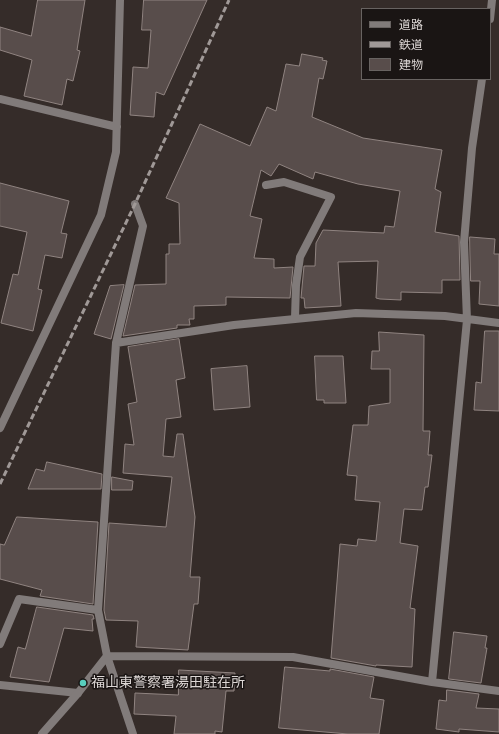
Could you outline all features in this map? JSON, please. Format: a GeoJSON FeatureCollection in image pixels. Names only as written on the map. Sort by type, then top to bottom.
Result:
{"type":"FeatureCollection","features":[{"type":"Feature","properties":{"kind":"street"},"geometry":{"type":"LineString","coordinates":[[0,428],[101,214],[116,152],[120,0]]}},
{"type":"Feature","properties":{"kind":"street"},"geometry":{"type":"LineString","coordinates":[[432,682],[467,320],[464,242],[472,148],[482,80]]}},
{"type":"Feature","properties":{"kind":"street"},"geometry":{"type":"LineString","coordinates":[[0,99],[117,127]]}},
{"type":"Feature","properties":{"kind":"street"},"geometry":{"type":"LineString","coordinates":[[266,185],[284,182],[331,197],[300,257],[296,285],[295,318]]}},
{"type":"Feature","properties":{"kind":"street"},"geometry":{"type":"LineString","coordinates":[[133,734],[107,656],[98,610],[116,343],[143,226],[135,204]]}},
{"type":"Feature","properties":{"kind":"street"},"geometry":{"type":"LineString","coordinates":[[116,343],[234,325],[356,313],[445,316],[499,323]]}},
{"type":"Feature","properties":{"kind":"street"},"geometry":{"type":"LineString","coordinates":[[0,644],[19,599],[98,610]]}},
{"type":"Feature","properties":{"kind":"street"},"geometry":{"type":"LineString","coordinates":[[107,656],[293,657],[432,682],[499,691]]}},
{"type":"Feature","properties":{"kind":"street"},"geometry":{"type":"LineString","coordinates":[[42,734],[78,693],[107,656]]}},
{"type":"Feature","properties":{"kind":"street"},"geometry":{"type":"LineString","coordinates":[[0,685],[78,693]]}},
{"type":"Feature","properties":{"kind":"building"},"geometry":{"type":"Polygon","coordinates":[[[38,0],[85,0],[77,50],[80,51],[73,81],[67,79],[62,105],[24,96],[32,60],[0,50],[0,27],[31,36],[38,0]]]}},
{"type":"Feature","properties":{"kind":"building"},"geometry":{"type":"Polygon","coordinates":[[[144,0],[207,0],[164,95],[156,92],[154,117],[130,115],[133,67],[148,68],[151,30],[142,30],[144,0]]]}},
{"type":"Feature","properties":{"kind":"building"},"geometry":{"type":"Polygon","coordinates":[[[302,54],[323,58],[322,60],[327,61],[323,79],[319,78],[312,117],[363,138],[442,150],[435,189],[441,192],[435,232],[459,236],[460,280],[442,280],[442,293],[401,292],[401,300],[380,299],[376,298],[378,261],[338,262],[341,306],[305,308],[304,298],[301,298],[304,266],[315,266],[316,243],[323,230],[384,233],[385,226],[394,227],[400,191],[358,184],[315,172],[313,179],[279,164],[271,176],[261,170],[250,216],[262,219],[254,258],[274,259],[274,268],[293,267],[290,298],[226,297],[226,305],[194,306],[194,319],[189,319],[190,325],[177,325],[177,328],[123,336],[135,285],[166,284],[166,254],[169,254],[169,244],[180,244],[179,203],[166,198],[200,124],[250,146],[267,107],[276,111],[286,64],[299,66],[302,54]]]}},
{"type":"Feature","properties":{"kind":"building"},"geometry":{"type":"Polygon","coordinates":[[[0,183],[69,201],[61,233],[67,234],[62,258],[45,255],[38,289],[42,290],[33,331],[1,323],[13,274],[18,275],[27,232],[0,226],[0,183]]]}},
{"type":"Feature","properties":{"kind":"building"},"geometry":{"type":"Polygon","coordinates":[[[470,237],[495,239],[494,254],[499,254],[499,306],[479,304],[480,281],[471,281],[470,237]]]}},
{"type":"Feature","properties":{"kind":"building"},"geometry":{"type":"Polygon","coordinates":[[[124,285],[111,339],[94,334],[110,286],[124,285]]]}},
{"type":"Feature","properties":{"kind":"building"},"geometry":{"type":"Polygon","coordinates":[[[485,331],[499,331],[499,411],[474,410],[476,382],[481,383],[485,331]]]}},
{"type":"Feature","properties":{"kind":"building"},"geometry":{"type":"Polygon","coordinates":[[[379,332],[424,335],[423,431],[430,431],[428,455],[432,455],[428,487],[425,487],[422,510],[404,509],[400,543],[418,546],[410,608],[415,609],[412,667],[376,666],[331,658],[340,544],[357,546],[358,539],[376,541],[380,502],[355,500],[357,476],[347,475],[353,425],[368,425],[369,406],[390,403],[390,369],[371,369],[372,351],[379,351],[379,332]]]}},
{"type":"Feature","properties":{"kind":"building"},"geometry":{"type":"Polygon","coordinates":[[[179,339],[185,378],[176,380],[181,417],[166,419],[163,456],[174,457],[177,434],[183,434],[195,517],[190,577],[200,577],[198,604],[194,604],[188,650],[136,647],[138,621],[106,620],[104,610],[109,523],[166,527],[172,477],[123,473],[125,444],[134,445],[128,404],[137,402],[128,347],[179,339]]]}},
{"type":"Feature","properties":{"kind":"building"},"geometry":{"type":"Polygon","coordinates":[[[315,356],[343,356],[346,403],[324,403],[324,400],[317,400],[315,356]]]}},
{"type":"Feature","properties":{"kind":"building"},"geometry":{"type":"Polygon","coordinates":[[[247,366],[250,407],[214,410],[211,369],[247,366]]]}},
{"type":"Feature","properties":{"kind":"building"},"geometry":{"type":"Polygon","coordinates":[[[47,462],[102,474],[101,489],[28,489],[36,469],[44,471],[47,462]]]}},
{"type":"Feature","properties":{"kind":"building"},"geometry":{"type":"Polygon","coordinates":[[[112,477],[133,481],[132,490],[112,490],[112,477]]]}},
{"type":"Feature","properties":{"kind":"building"},"geometry":{"type":"Polygon","coordinates":[[[17,517],[98,522],[93,604],[40,596],[42,590],[0,579],[0,544],[4,545],[17,517]]]}},
{"type":"Feature","properties":{"kind":"building"},"geometry":{"type":"Polygon","coordinates":[[[37,607],[93,615],[94,619],[92,619],[93,631],[64,628],[49,682],[10,677],[18,647],[25,649],[37,607]]]}},
{"type":"Feature","properties":{"kind":"building"},"geometry":{"type":"Polygon","coordinates":[[[454,632],[487,636],[485,648],[487,648],[481,683],[449,679],[454,632]]]}},
{"type":"Feature","properties":{"kind":"building"},"geometry":{"type":"Polygon","coordinates":[[[285,667],[330,671],[330,669],[374,677],[370,698],[384,700],[379,734],[348,734],[279,728],[285,667]]]}},
{"type":"Feature","properties":{"kind":"building"},"geometry":{"type":"Polygon","coordinates":[[[179,670],[235,673],[234,691],[226,691],[222,732],[215,731],[215,734],[174,734],[176,716],[134,714],[135,693],[178,695],[179,670]]]}},
{"type":"Feature","properties":{"kind":"building"},"geometry":{"type":"Polygon","coordinates":[[[447,690],[479,694],[476,708],[499,709],[499,732],[459,729],[459,732],[436,729],[439,700],[446,701],[447,690]]]}},
{"type":"Feature","properties":{"kind":"railway"},"geometry":{"type":"LineString","coordinates":[[0,484],[135,204],[229,0]]}},
{"type":"Feature","properties":{"kind":"place","name":"福山東警察署湯田駐在所"},"geometry":{"type":"Point","coordinates":[83,683]}}]}
